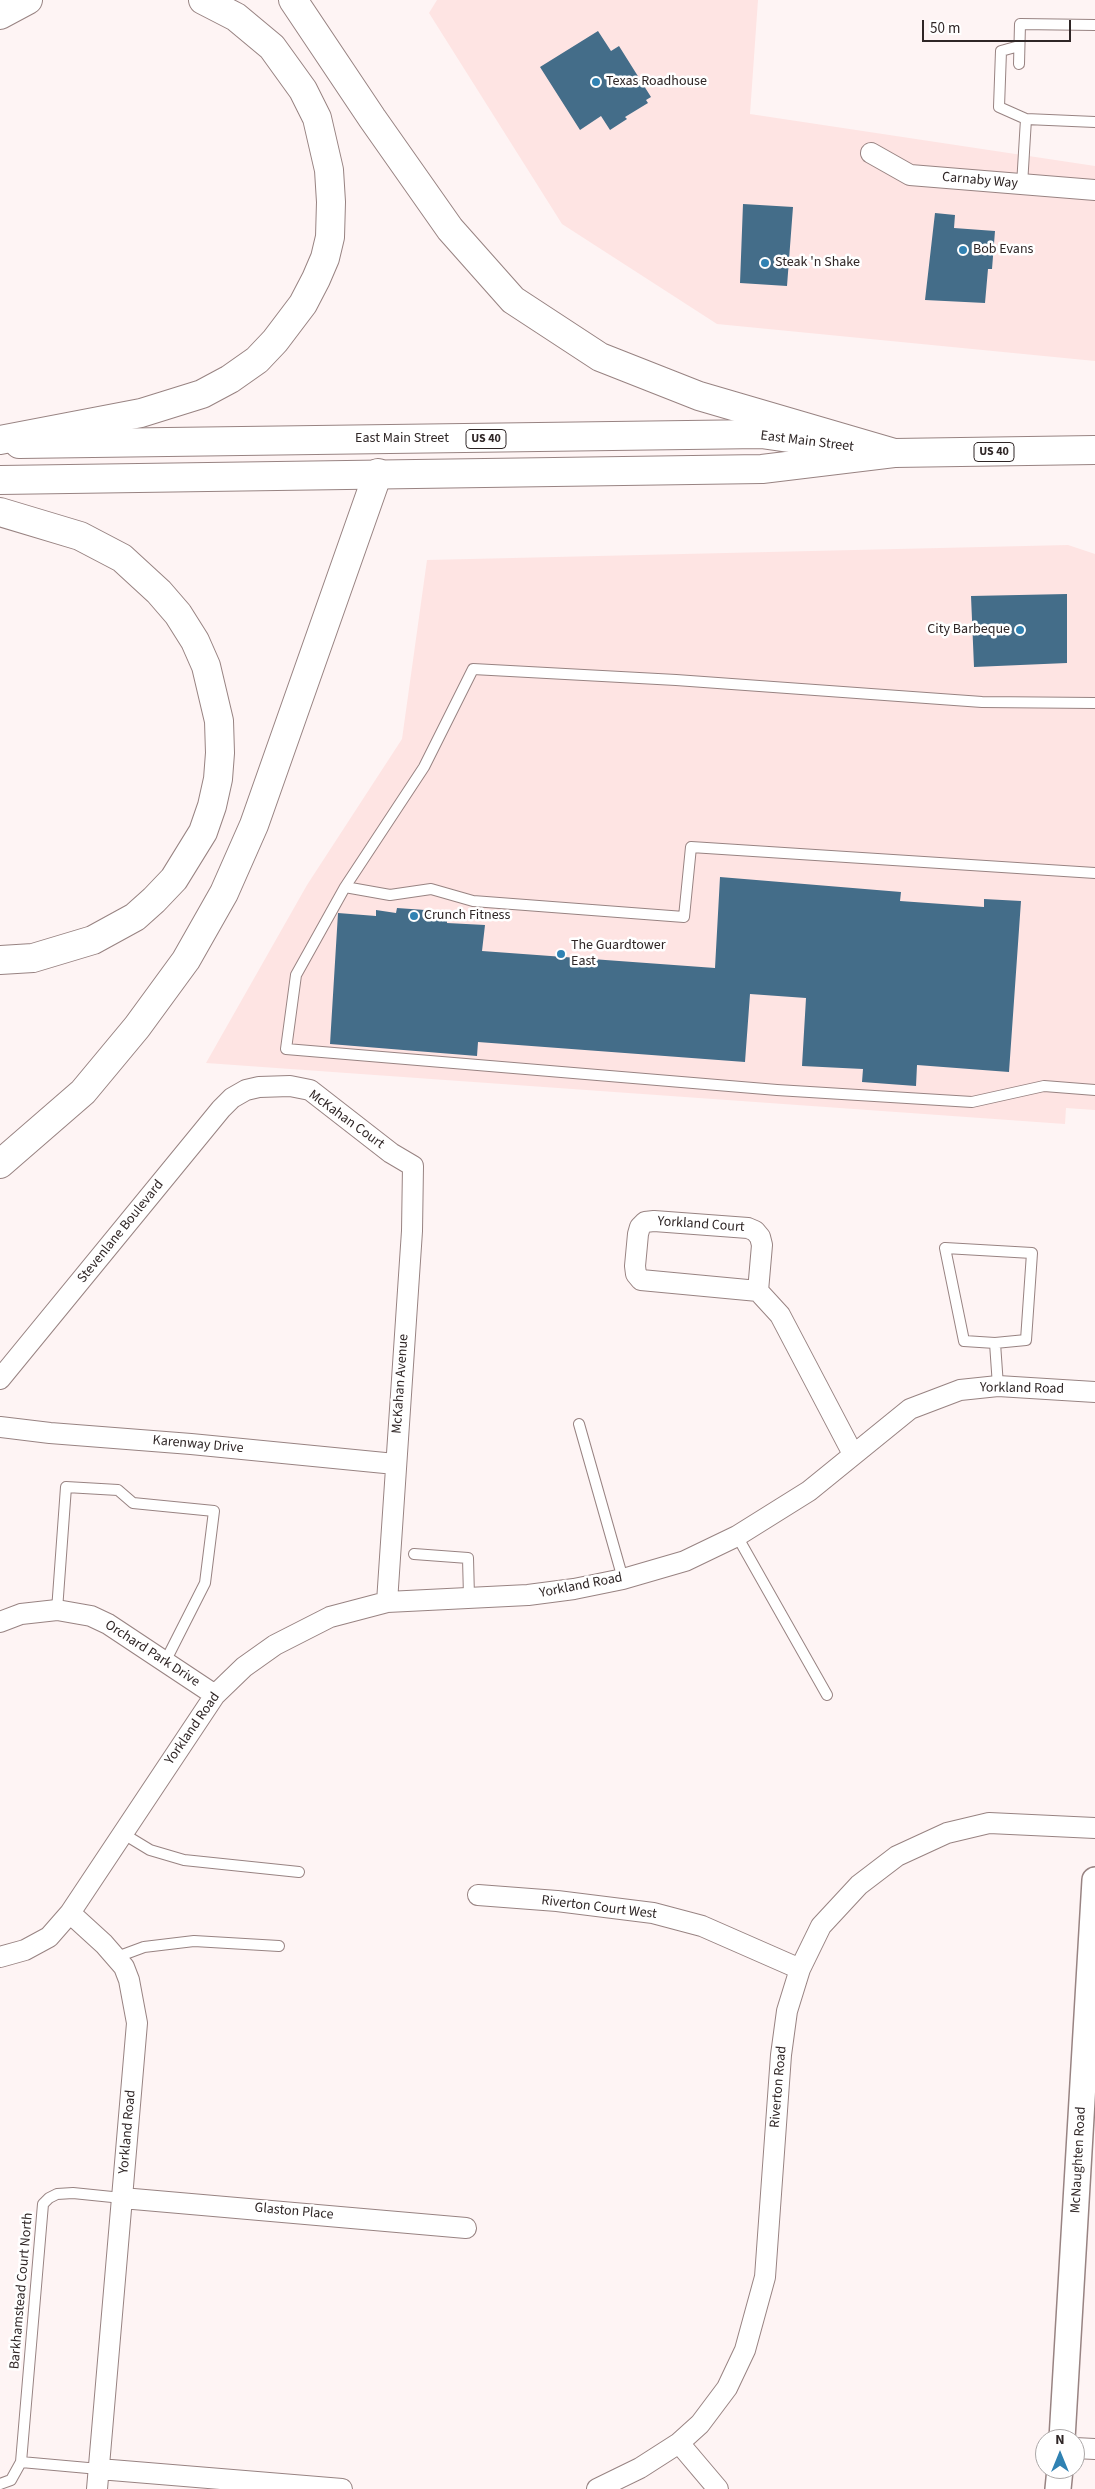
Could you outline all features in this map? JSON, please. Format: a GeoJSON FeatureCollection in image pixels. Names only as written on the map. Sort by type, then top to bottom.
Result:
{"type":"FeatureCollection","features":[{"type":"Feature","properties":{"kind":"main road"},"geometry":{"type":"LineString","coordinates":[[0,15],[28,0]]}},
{"type":"Feature","properties":{"kind":"main road"},"geometry":{"type":"LineString","coordinates":[[0,440],[141,413],[202,394],[230,379],[257,360],[275,342],[303,304],[316,279],[325,258],[330,237],[332,202],[325,144],[318,118],[304,90],[272,47],[236,18],[203,0]]}},
{"type":"Feature","properties":{"kind":"main road"},"geometry":{"type":"LineString","coordinates":[[293,0],[372,118],[450,229],[513,300],[609,361],[699,396],[894,453]]}},
{"type":"Feature","properties":{"kind":"main road","name":"East Main Street"},"geometry":{"type":"LineString","coordinates":[[0,444],[761,434],[894,453]]}},
{"type":"Feature","properties":{"kind":"main road","name":"East Main Street"},"geometry":{"type":"LineString","coordinates":[[0,480],[378,473],[762,469],[894,453],[1095,450]]}},
{"type":"Feature","properties":{"kind":"main road"},"geometry":{"type":"LineString","coordinates":[[0,1164],[83,1092],[137,1027],[186,960],[224,893],[254,825],[378,473]]}},
{"type":"Feature","properties":{"kind":"main road"},"geometry":{"type":"LineString","coordinates":[[0,512],[80,536],[122,558],[159,592],[178,614],[195,641],[206,666],[219,721],[220,753],[218,779],[212,806],[203,832],[174,879],[154,900],[135,917],[92,940],[33,958],[0,960]]}},
{"type":"Feature","properties":{"kind":"street","name":"Carnaby Way"},"geometry":{"type":"LineString","coordinates":[[871,152],[910,175],[1095,190]]}},
{"type":"Feature","properties":{"kind":"street","name":"McKahan Court"},"geometry":{"type":"LineString","coordinates":[[246,1090],[272,1086],[310,1090],[390,1153],[413,1166]]}},
{"type":"Feature","properties":{"kind":"street","name":"Stevenlane Boulevard"},"geometry":{"type":"LineString","coordinates":[[0,1379],[221,1109],[232,1098],[246,1090]]}},
{"type":"Feature","properties":{"kind":"street","name":"McKahan Avenue"},"geometry":{"type":"LineString","coordinates":[[388,1602],[395,1464],[412,1231],[413,1166]]}},
{"type":"Feature","properties":{"kind":"street","name":"Yorkland Court"},"geometry":{"type":"LineString","coordinates":[[654,1221],[748,1228],[755,1231],[760,1237],[762,1245],[758,1291],[641,1280],[636,1274],[634,1266],[640,1227],[645,1222],[654,1221]]}},
{"type":"Feature","properties":{"kind":"street"},"geometry":{"type":"LineString","coordinates":[[758,1291],[780,1316],[853,1454]]}},
{"type":"Feature","properties":{"kind":"street","name":"Yorkland Road"},"geometry":{"type":"LineString","coordinates":[[97,2489],[137,2023],[129,1980],[117,1957],[70,1913],[215,1695],[244,1667],[275,1645],[330,1617],[388,1602],[469,1597],[528,1596],[574,1590],[623,1579],[685,1561],[737,1536],[808,1491],[910,1410],[960,1390],[998,1386],[1095,1392]]}},
{"type":"Feature","properties":{"kind":"street","name":"Karenway Drive"},"geometry":{"type":"LineString","coordinates":[[0,1426],[50,1433],[191,1444],[395,1464]]}},
{"type":"Feature","properties":{"kind":"street","name":"Orchard Park Drive"},"geometry":{"type":"LineString","coordinates":[[0,1622],[22,1614],[57,1610],[83,1614],[108,1624],[215,1695]]}},
{"type":"Feature","properties":{"kind":"street","name":"Riverton Road"},"geometry":{"type":"LineString","coordinates":[[597,2489],[640,2468],[679,2443],[700,2424],[727,2388],[745,2350],[765,2277],[781,2055],[787,2012],[800,1969],[821,1926],[859,1885],[897,1856],[947,1833],[989,1823],[1095,1828]]}},
{"type":"Feature","properties":{"kind":"street","name":"McNaughten Road"},"geometry":{"type":"LineString","coordinates":[[1063,2429],[1088,2120],[1095,1880]]}},
{"type":"Feature","properties":{"kind":"street","name":"Riverton Court West"},"geometry":{"type":"LineString","coordinates":[[478,1895],[557,1901],[653,1913],[702,1926],[800,1969]]}},
{"type":"Feature","properties":{"kind":"street"},"geometry":{"type":"LineString","coordinates":[[0,1957],[25,1950],[49,1937],[70,1913]]}},
{"type":"Feature","properties":{"kind":"street","name":"Glaston Place"},"geometry":{"type":"LineString","coordinates":[[122,2198],[466,2228]]}},
{"type":"Feature","properties":{"kind":"street"},"geometry":{"type":"LineString","coordinates":[[679,2443],[718,2489]]}},
{"type":"Feature","properties":{"kind":"street"},"geometry":{"type":"LineString","coordinates":[[99,2469],[342,2489]]}},
{"type":"Feature","properties":{"kind":"lane"},"geometry":{"type":"LineString","coordinates":[[1019,64],[1020,24],[1095,25]]}},
{"type":"Feature","properties":{"kind":"lane"},"geometry":{"type":"LineString","coordinates":[[1019,46],[1001,51],[999,106],[1026,119],[1095,122]]}},
{"type":"Feature","properties":{"kind":"lane"},"geometry":{"type":"LineString","coordinates":[[1022,185],[1026,119]]}},
{"type":"Feature","properties":{"kind":"lane"},"geometry":{"type":"LineString","coordinates":[[1095,703],[982,702],[684,681],[473,670],[424,767],[345,887],[296,975],[286,1049],[767,1090],[972,1102],[1044,1086],[1095,1090]]}},
{"type":"Feature","properties":{"kind":"lane"},"geometry":{"type":"LineString","coordinates":[[345,887],[390,896],[431,888],[473,901],[684,917],[691,847],[1095,873]]}},
{"type":"Feature","properties":{"kind":"lane"},"geometry":{"type":"LineString","coordinates":[[945,1248],[1032,1253],[1026,1340],[995,1343],[964,1341],[945,1248]]}},
{"type":"Feature","properties":{"kind":"lane"},"geometry":{"type":"LineString","coordinates":[[995,1343],[998,1386]]}},
{"type":"Feature","properties":{"kind":"lane"},"geometry":{"type":"LineString","coordinates":[[579,1424],[623,1579]]}},
{"type":"Feature","properties":{"kind":"lane"},"geometry":{"type":"LineString","coordinates":[[57,1610],[66,1486],[118,1490],[133,1503],[214,1511],[205,1583],[165,1662]]}},
{"type":"Feature","properties":{"kind":"lane"},"geometry":{"type":"LineString","coordinates":[[737,1536],[827,1695]]}},
{"type":"Feature","properties":{"kind":"lane"},"geometry":{"type":"LineString","coordinates":[[414,1554],[468,1558],[469,1597]]}},
{"type":"Feature","properties":{"kind":"lane"},"geometry":{"type":"LineString","coordinates":[[122,1833],[150,1850],[184,1860],[299,1872]]}},
{"type":"Feature","properties":{"kind":"lane"},"geometry":{"type":"LineString","coordinates":[[117,1957],[144,1947],[194,1941],[279,1946]]}},
{"type":"Feature","properties":{"kind":"lane","name":"Barkhamstead Court North"},"geometry":{"type":"LineString","coordinates":[[21,2462],[43,2204],[49,2198],[65,2194],[122,2198]]}},
{"type":"Feature","properties":{"kind":"lane"},"geometry":{"type":"LineString","coordinates":[[0,2484],[11,2480],[21,2462],[99,2469]]}},
{"type":"Feature","properties":{"kind":"shaded area"},"geometry":{"type":"Polygon","coordinates":[[[437,0],[758,0],[750,114],[1095,166],[1095,361],[717,324],[562,224],[429,13],[437,0]]]}},
{"type":"Feature","properties":{"kind":"shaded area"},"geometry":{"type":"Polygon","coordinates":[[[1068,545],[1095,554],[1095,1110],[1066,1108],[1065,1124],[206,1063],[307,885],[402,739],[427,560],[1068,545]]]}},
{"type":"Feature","properties":{"kind":"building","name":"Texas Roadhouse"},"geometry":{"type":"Polygon","coordinates":[[[598,31],[611,51],[619,46],[651,97],[646,100],[648,103],[625,117],[627,119],[610,130],[601,116],[580,130],[540,67],[598,31]]]}},
{"type":"Feature","properties":{"kind":"building","name":"Steak 'n Shake"},"geometry":{"type":"Polygon","coordinates":[[[743,204],[793,207],[787,286],[740,283],[743,204]]]}},
{"type":"Feature","properties":{"kind":"building","name":"Bob Evans"},"geometry":{"type":"Polygon","coordinates":[[[935,213],[955,215],[954,228],[995,231],[992,269],[988,269],[985,303],[925,300],[935,213]]]}},
{"type":"Feature","properties":{"kind":"building","name":"City Barbeque"},"geometry":{"type":"Polygon","coordinates":[[[1067,594],[1067,663],[974,667],[971,596],[1067,594]]]}},
{"type":"Feature","properties":{"kind":"building"},"geometry":{"type":"Polygon","coordinates":[[[720,877],[901,892],[900,901],[984,907],[984,899],[1021,901],[1009,1072],[917,1065],[916,1086],[862,1082],[863,1069],[802,1066],[806,998],[750,994],[745,1062],[478,1042],[477,1056],[330,1044],[338,913],[376,916],[376,910],[396,913],[397,908],[425,910],[425,914],[447,916],[447,923],[485,925],[482,951],[715,968],[720,877]]]}},
{"type":"Feature","properties":{"kind":"place","name":"Texas Roadhouse"},"geometry":{"type":"Point","coordinates":[596,82]}},
{"type":"Feature","properties":{"kind":"place","name":"Bob Evans"},"geometry":{"type":"Point","coordinates":[963,250]}},
{"type":"Feature","properties":{"kind":"place","name":"Steak 'n Shake"},"geometry":{"type":"Point","coordinates":[765,263]}},
{"type":"Feature","properties":{"kind":"place","name":"City Barbeque"},"geometry":{"type":"Point","coordinates":[1020,630]}},
{"type":"Feature","properties":{"kind":"place","name":"Crunch Fitness"},"geometry":{"type":"Point","coordinates":[414,916]}},
{"type":"Feature","properties":{"kind":"place","name":"The Guardtower East"},"geometry":{"type":"Point","coordinates":[561,954]}}]}
